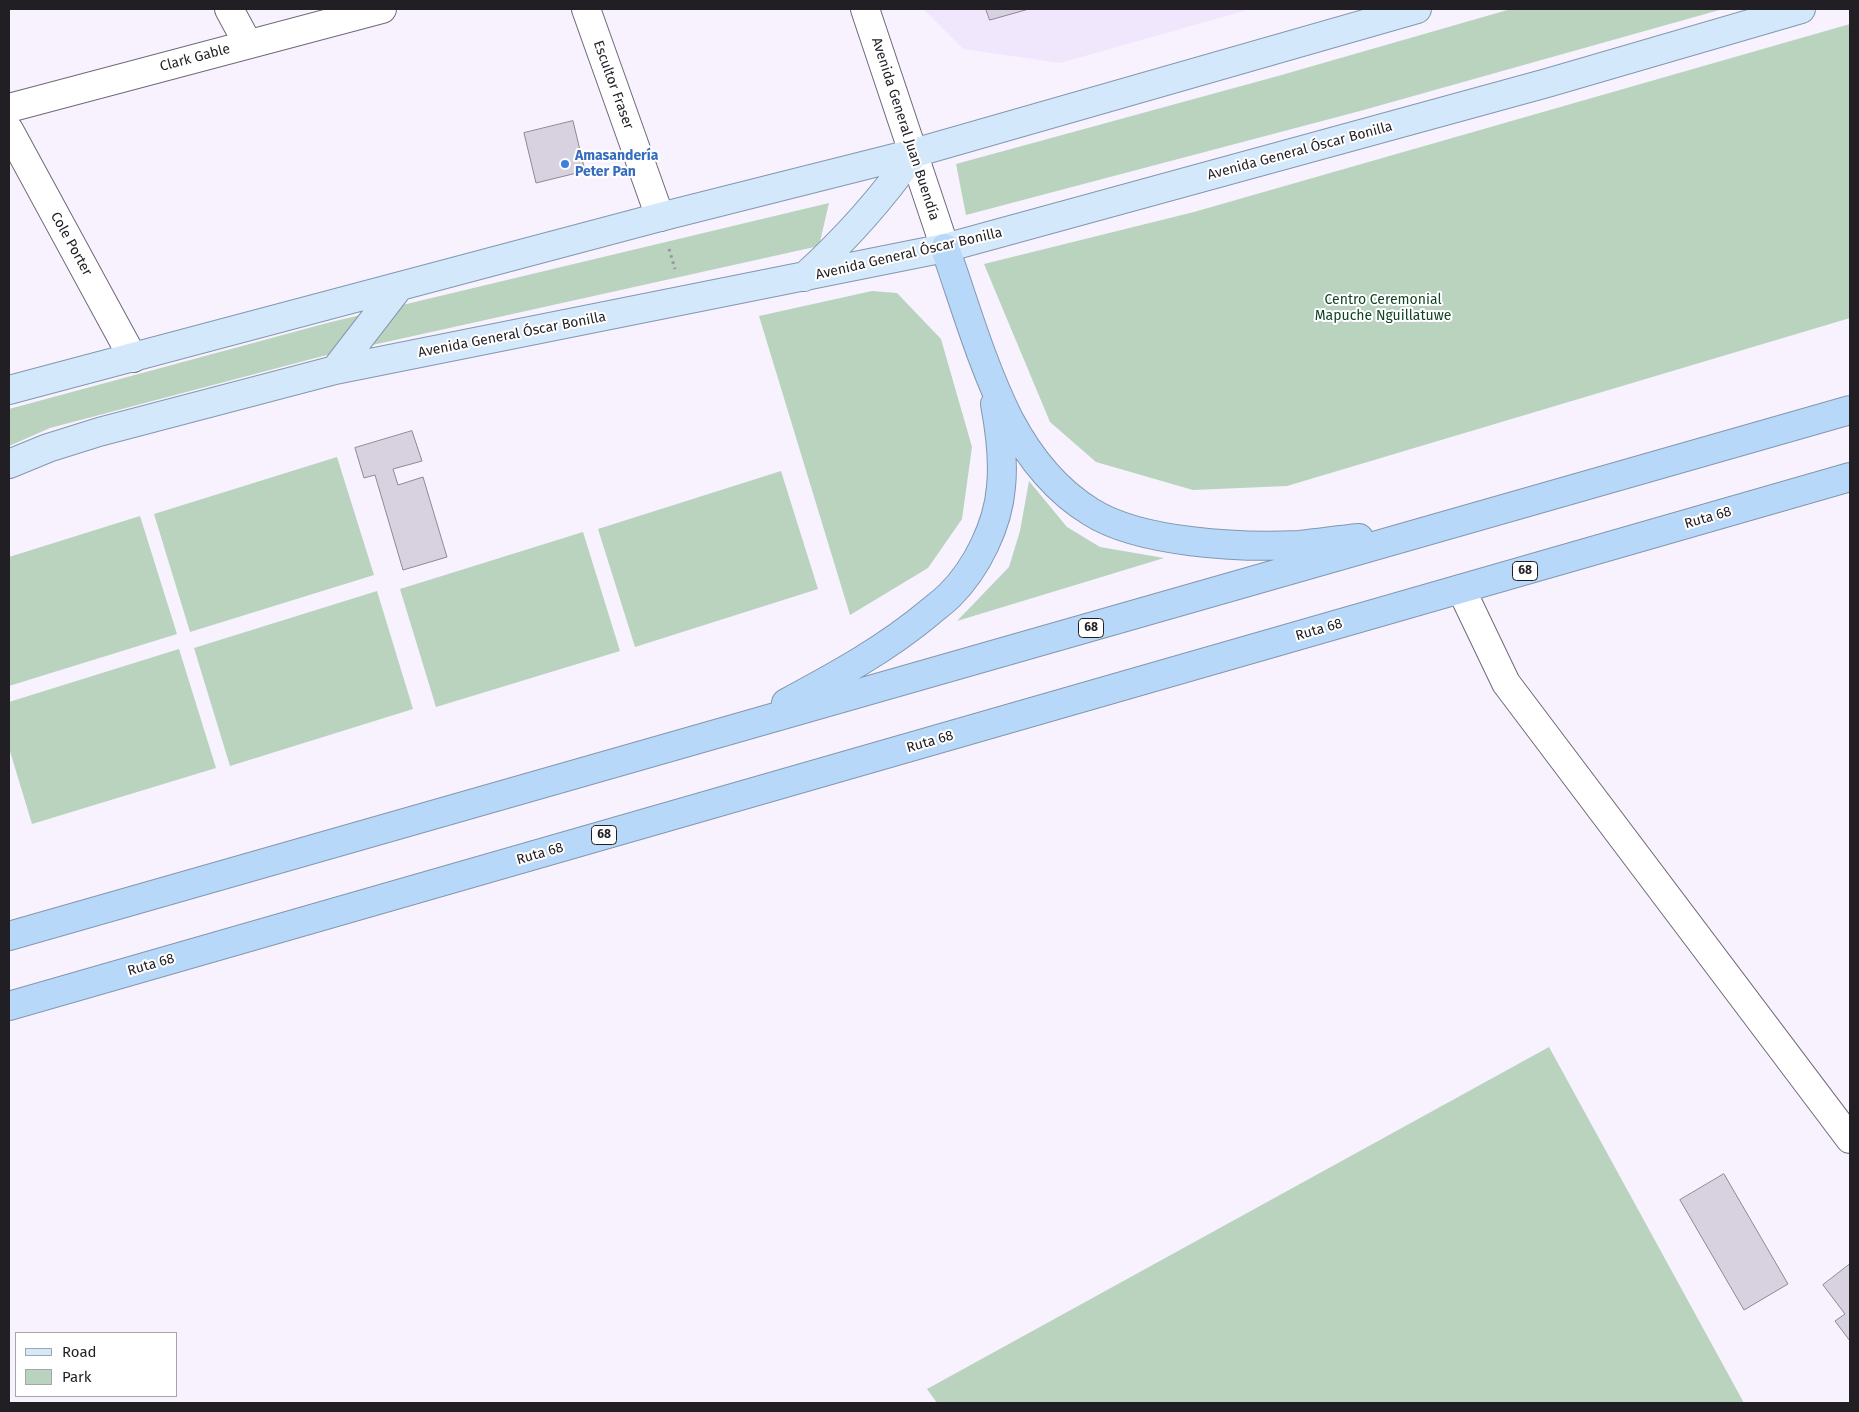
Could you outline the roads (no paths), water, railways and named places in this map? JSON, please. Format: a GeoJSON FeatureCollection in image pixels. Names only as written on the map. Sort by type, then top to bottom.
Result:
{"type":"FeatureCollection","features":[{"type":"Feature","properties":{"kind":"highway"},"geometry":{"type":"LineString","coordinates":[[945,248],[990,378],[1020,437],[1053,481],[1066,494],[1092,513],[1121,526],[1141,532],[1185,540],[1256,545],[1298,545],[1440,528]]}},
{"type":"Feature","properties":{"kind":"highway"},"geometry":{"type":"LineString","coordinates":[[741,727],[837,675],[900,636],[949,596],[963,580],[985,543],[996,510],[1001,487],[999,426],[990,378]]}},
{"type":"Feature","properties":{"kind":"highway","name":"68"},"geometry":{"type":"LineString","coordinates":[[9,936],[1850,410]]}},
{"type":"Feature","properties":{"kind":"highway","name":"Ruta 68"},"geometry":{"type":"LineString","coordinates":[[9,1006],[1850,477]]}},
{"type":"Feature","properties":{"kind":"main road"},"geometry":{"type":"LineString","coordinates":[[9,390],[660,217],[914,154],[1417,9]]}},
{"type":"Feature","properties":{"kind":"main road","name":"Avenida General Óscar Bonilla"},"geometry":{"type":"LineString","coordinates":[[9,464],[48,448],[99,432],[335,370],[945,248],[1547,83],[1801,9]]}},
{"type":"Feature","properties":{"kind":"main road"},"geometry":{"type":"LineString","coordinates":[[802,278],[862,220],[890,188],[914,154]]}},
{"type":"Feature","properties":{"kind":"main road"},"geometry":{"type":"LineString","coordinates":[[335,370],[399,287]]}},
{"type":"Feature","properties":{"kind":"street"},"geometry":{"type":"LineString","coordinates":[[229,9],[248,44]]}},
{"type":"Feature","properties":{"kind":"street","name":"Clark Gable"},"geometry":{"type":"LineString","coordinates":[[9,108],[382,9]]}},
{"type":"Feature","properties":{"kind":"street","name":"Escultor Fraser"},"geometry":{"type":"LineString","coordinates":[[586,9],[660,217]]}},
{"type":"Feature","properties":{"kind":"street","name":"Avenida General Juan Buendía"},"geometry":{"type":"LineString","coordinates":[[865,9],[945,248]]}},
{"type":"Feature","properties":{"kind":"street","name":"Cole Porter"},"geometry":{"type":"LineString","coordinates":[[9,130],[134,358]]}},
{"type":"Feature","properties":{"kind":"street"},"geometry":{"type":"LineString","coordinates":[[1460,589],[1506,683],[1850,1139]]}},
{"type":"Feature","properties":{"kind":"place","name":"Amasandería Peter Pan"},"geometry":{"type":"Point","coordinates":[565,164]}},
{"type":"Feature","properties":{"kind":"park label","name":"Centro Ceremonial Mapuche Nguillatuwe"},"geometry":{"type":"Point","coordinates":[1383,308]}}]}
